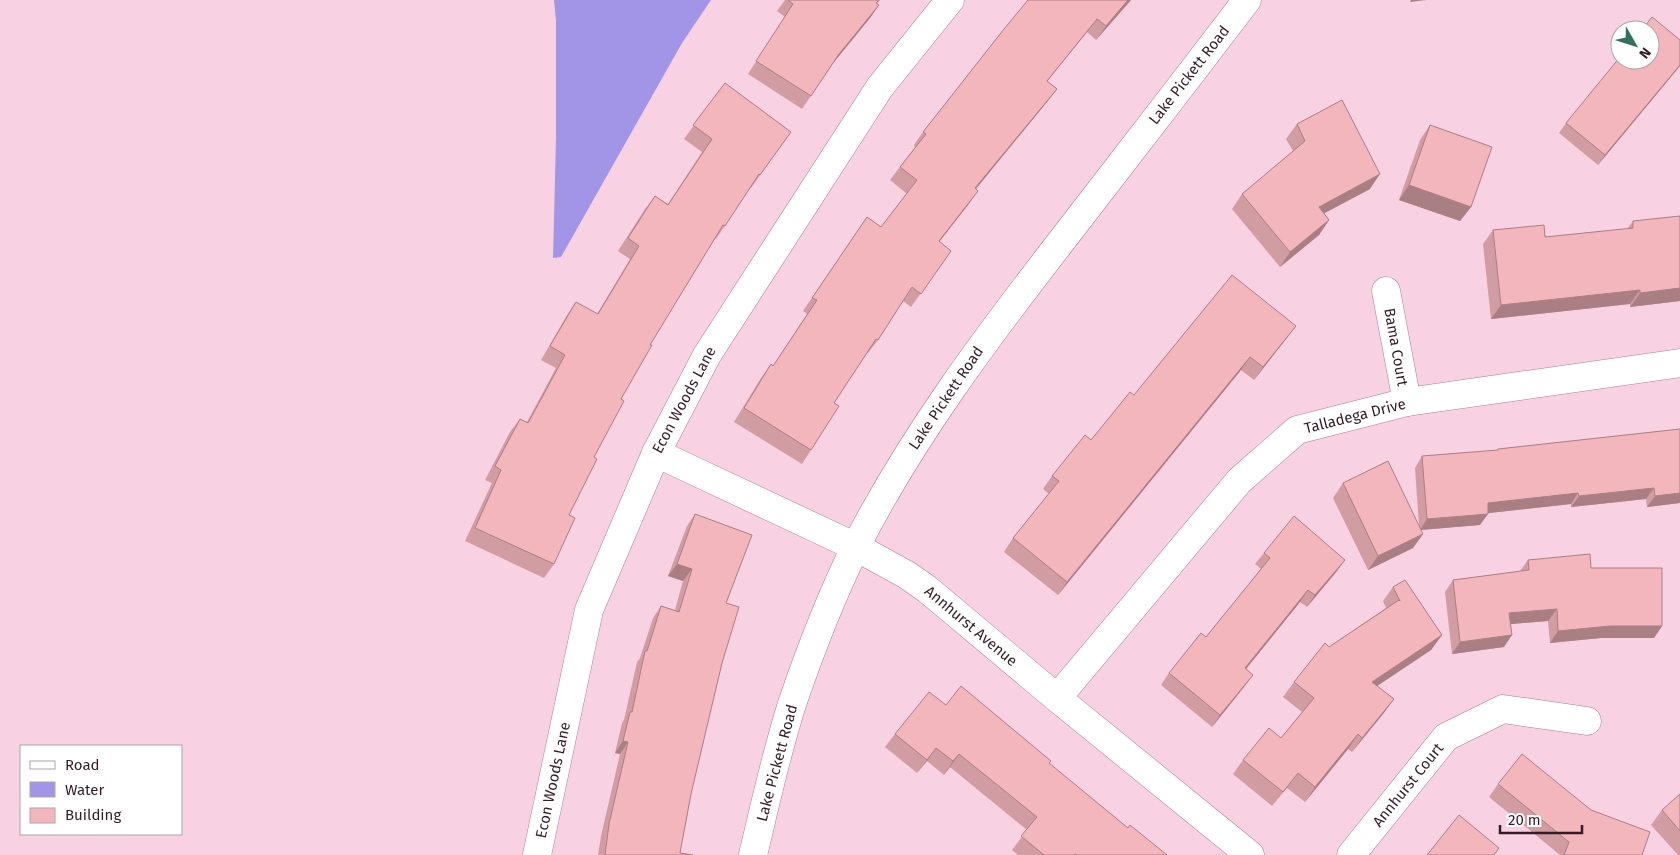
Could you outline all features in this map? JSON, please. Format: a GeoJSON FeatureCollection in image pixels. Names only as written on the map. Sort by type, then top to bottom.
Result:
{"type":"FeatureCollection","features":[{"type":"Feature","properties":{"kind":"street","name":"Econ Woods Lane"},"geometry":{"type":"LineString","coordinates":[[537,855],[589,610],[656,453],[707,355],[880,87],[950,0]]}},
{"type":"Feature","properties":{"kind":"street","name":"Lake Pickett Road"},"geometry":{"type":"LineString","coordinates":[[753,855],[791,706],[810,652],[856,547],[911,449],[1000,321],[1247,0]]}},
{"type":"Feature","properties":{"kind":"street","name":"Bama Court"},"geometry":{"type":"LineString","coordinates":[[1386,291],[1407,402]]}},
{"type":"Feature","properties":{"kind":"street","name":"Talladega Drive"},"geometry":{"type":"LineString","coordinates":[[1057,698],[1239,481],[1297,430],[1407,402],[1680,363]]}},
{"type":"Feature","properties":{"kind":"street","name":"Annhurst Avenue"},"geometry":{"type":"LineString","coordinates":[[656,453],[856,547],[907,575],[928,589],[1057,698],[1250,855]]}},
{"type":"Feature","properties":{"kind":"street","name":"Annhurst Court"},"geometry":{"type":"LineString","coordinates":[[1351,855],[1446,737],[1502,709],[1587,721]]}},
{"type":"Feature","properties":{"kind":"water"},"geometry":{"type":"Polygon","coordinates":[[[554,0],[711,0],[682,43],[561,257],[553,258],[556,138],[556,21],[554,0]]]}},
{"type":"Feature","properties":{"kind":"building"},"geometry":{"type":"Polygon","coordinates":[[[788,0],[879,0],[876,3],[879,5],[839,54],[811,96],[756,61],[793,4],[788,0]]]}},
{"type":"Feature","properties":{"kind":"building"},"geometry":{"type":"Polygon","coordinates":[[[1028,0],[1128,0],[1106,26],[1097,19],[1047,81],[1057,89],[975,188],[978,191],[939,241],[951,251],[921,294],[912,287],[834,403],[839,406],[811,450],[744,408],[771,364],[773,366],[817,300],[812,298],[867,217],[881,227],[917,180],[900,167],[926,134],[923,132],[1028,0]]]}},
{"type":"Feature","properties":{"kind":"building"},"geometry":{"type":"Polygon","coordinates":[[[1660,24],[1680,40],[1680,65],[1605,155],[1566,123],[1610,69],[1660,70],[1660,24]]]}},
{"type":"Feature","properties":{"kind":"building"},"geometry":{"type":"Polygon","coordinates":[[[725,83],[791,132],[759,174],[725,226],[723,225],[650,345],[652,345],[621,399],[624,401],[594,457],[597,459],[569,515],[575,518],[554,564],[475,528],[501,470],[495,466],[520,419],[528,423],[565,355],[550,346],[576,302],[598,314],[639,246],[628,238],[655,196],[668,205],[712,139],[693,125],[725,83]]]}},
{"type":"Feature","properties":{"kind":"building"},"geometry":{"type":"Polygon","coordinates":[[[1342,100],[1380,174],[1319,207],[1329,220],[1290,252],[1242,194],[1305,141],[1297,124],[1342,100]]]}},
{"type":"Feature","properties":{"kind":"building"},"geometry":{"type":"Polygon","coordinates":[[[1430,125],[1492,147],[1471,207],[1409,185],[1430,125]]]}},
{"type":"Feature","properties":{"kind":"building"},"geometry":{"type":"Polygon","coordinates":[[[1680,216],[1680,288],[1640,293],[1640,290],[1501,305],[1493,230],[1544,225],[1545,237],[1633,228],[1633,221],[1680,216]]]}},
{"type":"Feature","properties":{"kind":"building"},"geometry":{"type":"Polygon","coordinates":[[[1232,275],[1296,326],[1263,367],[1250,357],[1067,582],[1013,538],[1059,481],[1052,476],[1085,435],[1091,440],[1130,392],[1134,395],[1232,275]]]}},
{"type":"Feature","properties":{"kind":"building"},"geometry":{"type":"Polygon","coordinates":[[[1680,429],[1680,493],[1655,496],[1654,488],[1579,496],[1578,493],[1488,503],[1488,514],[1427,519],[1422,456],[1498,450],[1680,429]]]}},
{"type":"Feature","properties":{"kind":"building"},"geometry":{"type":"Polygon","coordinates":[[[1388,461],[1423,534],[1378,556],[1343,483],[1388,461]]]}},
{"type":"Feature","properties":{"kind":"building"},"geometry":{"type":"Polygon","coordinates":[[[695,514],[752,535],[726,603],[739,607],[722,663],[691,794],[680,853],[693,855],[605,855],[609,824],[628,742],[623,741],[630,712],[632,712],[645,651],[647,651],[661,606],[679,612],[692,569],[677,564],[695,514]]]}},
{"type":"Feature","properties":{"kind":"building"},"geometry":{"type":"Polygon","coordinates":[[[1294,516],[1345,560],[1315,595],[1308,590],[1245,668],[1253,675],[1220,715],[1169,673],[1201,633],[1206,637],[1270,558],[1264,553],[1294,516]]]}},
{"type":"Feature","properties":{"kind":"building"},"geometry":{"type":"Polygon","coordinates":[[[1590,554],[1591,568],[1662,568],[1662,626],[1610,626],[1558,631],[1557,609],[1509,613],[1512,635],[1460,642],[1453,580],[1529,570],[1528,560],[1590,554]]]}},
{"type":"Feature","properties":{"kind":"building"},"geometry":{"type":"Polygon","coordinates":[[[1405,580],[1442,635],[1372,682],[1394,699],[1362,738],[1358,734],[1315,787],[1298,773],[1283,792],[1243,760],[1269,728],[1281,738],[1314,698],[1294,682],[1325,643],[1329,647],[1400,601],[1393,587],[1405,580]]]}},
{"type":"Feature","properties":{"kind":"building"},"geometry":{"type":"Polygon","coordinates":[[[961,686],[1051,761],[1049,763],[1128,828],[1130,825],[1167,855],[1044,855],[1021,836],[1037,817],[959,754],[953,761],[936,748],[927,760],[895,734],[929,692],[946,705],[961,686]]]}},
{"type":"Feature","properties":{"kind":"building"},"geometry":{"type":"Polygon","coordinates":[[[1522,754],[1591,810],[1650,832],[1642,855],[1564,855],[1569,842],[1498,784],[1522,754]]]}},
{"type":"Feature","properties":{"kind":"building"},"geometry":{"type":"Polygon","coordinates":[[[1680,794],[1680,831],[1662,810],[1680,794]]]}},
{"type":"Feature","properties":{"kind":"building"},"geometry":{"type":"Polygon","coordinates":[[[1459,815],[1499,848],[1494,855],[1427,855],[1459,815]]]}}]}
